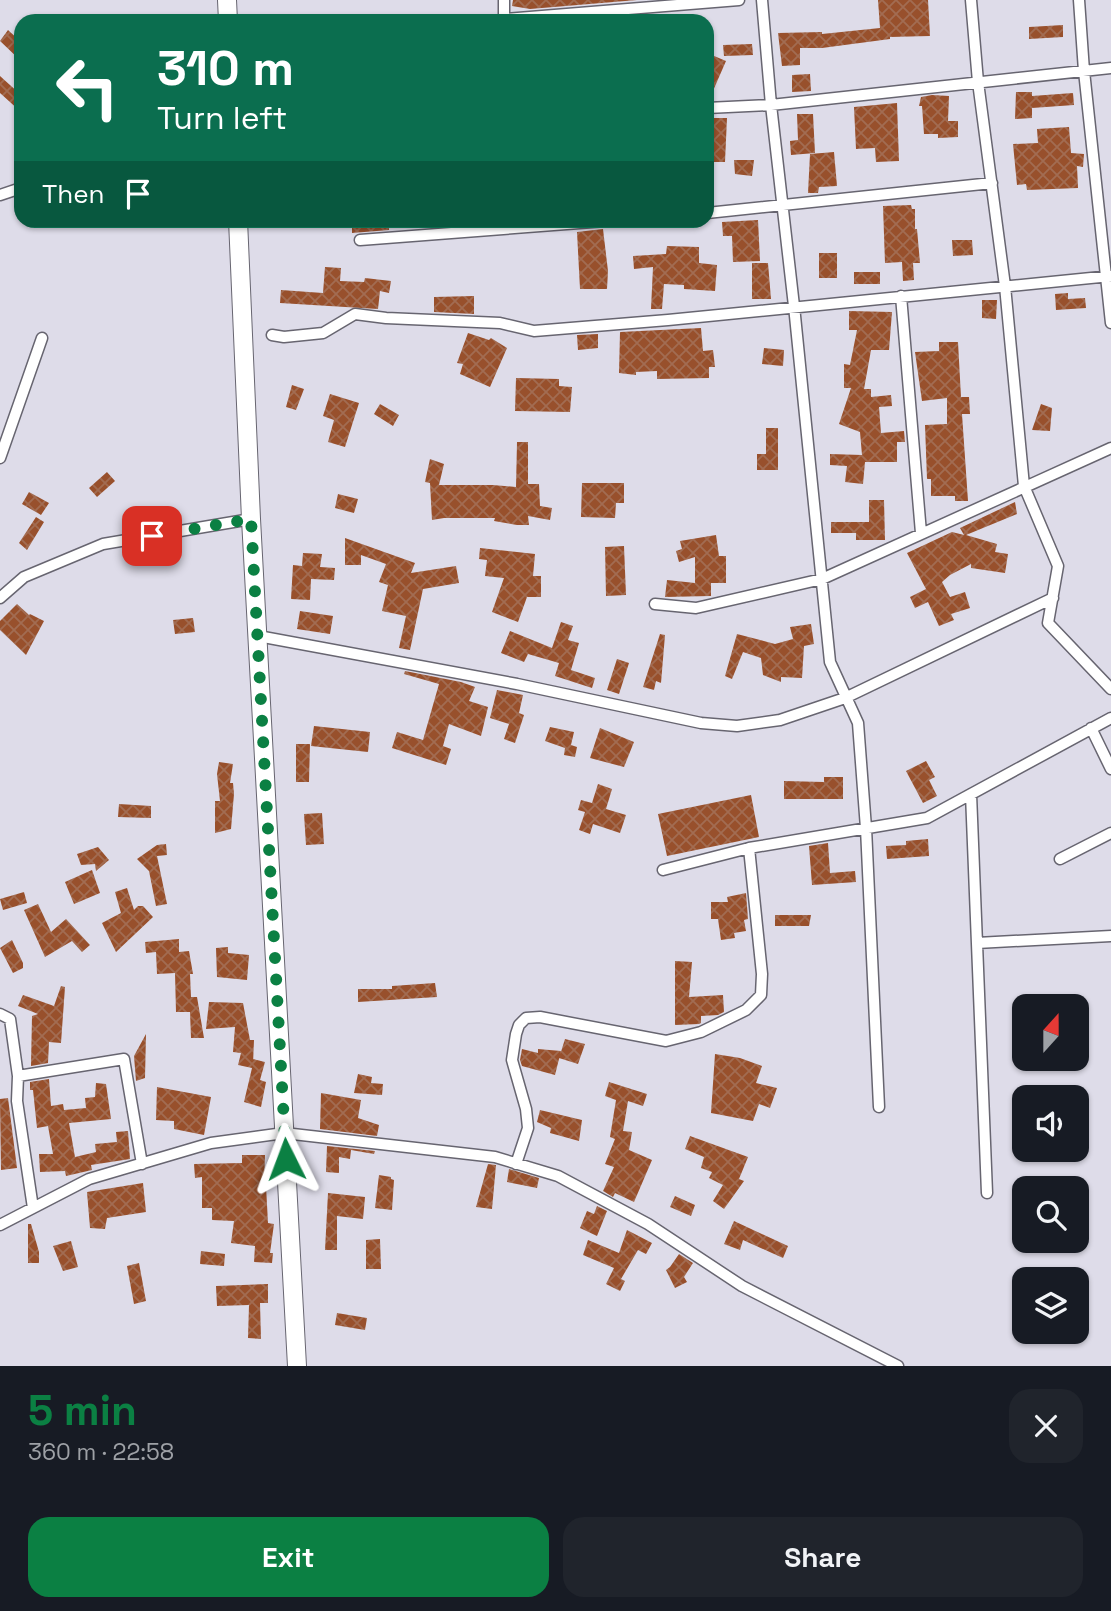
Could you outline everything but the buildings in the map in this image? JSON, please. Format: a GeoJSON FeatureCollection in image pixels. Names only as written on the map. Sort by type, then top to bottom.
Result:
{"type":"FeatureCollection","features":[{"type":"Feature","properties":{"kind":"main road"},"geometry":{"type":"LineString","coordinates":[[238,228],[251,519],[297,1366]]}},
{"type":"Feature","properties":{"kind":"street"},"geometry":{"type":"LineString","coordinates":[[564,14],[675,3],[739,0]]}},
{"type":"Feature","properties":{"kind":"street"},"geometry":{"type":"LineString","coordinates":[[762,0],[830,662],[858,723],[866,828],[879,1107]]}},
{"type":"Feature","properties":{"kind":"street"},"geometry":{"type":"LineString","coordinates":[[971,0],[1024,486],[1058,566],[1048,623],[1111,689]]}},
{"type":"Feature","properties":{"kind":"street"},"geometry":{"type":"LineString","coordinates":[[1079,0],[1111,323]]}},
{"type":"Feature","properties":{"kind":"street"},"geometry":{"type":"LineString","coordinates":[[714,108],[771,105],[1111,68]]}},
{"type":"Feature","properties":{"kind":"street"},"geometry":{"type":"LineString","coordinates":[[714,212],[992,183]]}},
{"type":"Feature","properties":{"kind":"street"},"geometry":{"type":"LineString","coordinates":[[360,240],[472,228]]}},
{"type":"Feature","properties":{"kind":"street"},"geometry":{"type":"LineString","coordinates":[[272,335],[284,337],[323,333],[355,314],[500,323],[534,331],[1108,276]]}},
{"type":"Feature","properties":{"kind":"street"},"geometry":{"type":"LineString","coordinates":[[901,296],[921,533]]}},
{"type":"Feature","properties":{"kind":"street"},"geometry":{"type":"LineString","coordinates":[[0,457],[42,338]]}},
{"type":"Feature","properties":{"kind":"street"},"geometry":{"type":"LineString","coordinates":[[654,604],[696,608],[822,579],[1111,448]]}},
{"type":"Feature","properties":{"kind":"street"},"geometry":{"type":"LineString","coordinates":[[0,598],[24,577],[103,544],[251,519]]}},
{"type":"Feature","properties":{"kind":"street"},"geometry":{"type":"LineString","coordinates":[[258,636],[517,684],[701,723],[737,726],[780,720],[845,698],[1053,598]]}},
{"type":"Feature","properties":{"kind":"street"},"geometry":{"type":"LineString","coordinates":[[663,870],[749,848],[927,818],[1111,718]]}},
{"type":"Feature","properties":{"kind":"street"},"geometry":{"type":"LineString","coordinates":[[1091,728],[1111,769]]}},
{"type":"Feature","properties":{"kind":"street"},"geometry":{"type":"LineString","coordinates":[[971,794],[987,1194]]}},
{"type":"Feature","properties":{"kind":"street"},"geometry":{"type":"LineString","coordinates":[[1060,859],[1111,833]]}},
{"type":"Feature","properties":{"kind":"street"},"geometry":{"type":"LineString","coordinates":[[516,1164],[528,1128],[526,1109],[512,1060],[516,1034],[519,1025],[526,1018],[540,1017],[666,1041],[701,1032],[746,1010],[761,995],[762,974],[749,848]]}},
{"type":"Feature","properties":{"kind":"street"},"geometry":{"type":"LineString","coordinates":[[977,943],[1111,936]]}},
{"type":"Feature","properties":{"kind":"street"},"geometry":{"type":"LineString","coordinates":[[0,1014],[10,1019],[18,1076],[17,1101],[33,1208]]}},
{"type":"Feature","properties":{"kind":"street"},"geometry":{"type":"LineString","coordinates":[[18,1076],[124,1059],[142,1164]]}},
{"type":"Feature","properties":{"kind":"street"},"geometry":{"type":"LineString","coordinates":[[0,1224],[89,1179],[211,1143],[285,1133],[495,1157],[558,1177],[648,1224],[741,1286],[898,1366]]}},
{"type":"Feature","properties":{"kind":"route"},"geometry":{"type":"LineString","coordinates":[[152,536],[251,519],[286,1159]]}}]}
